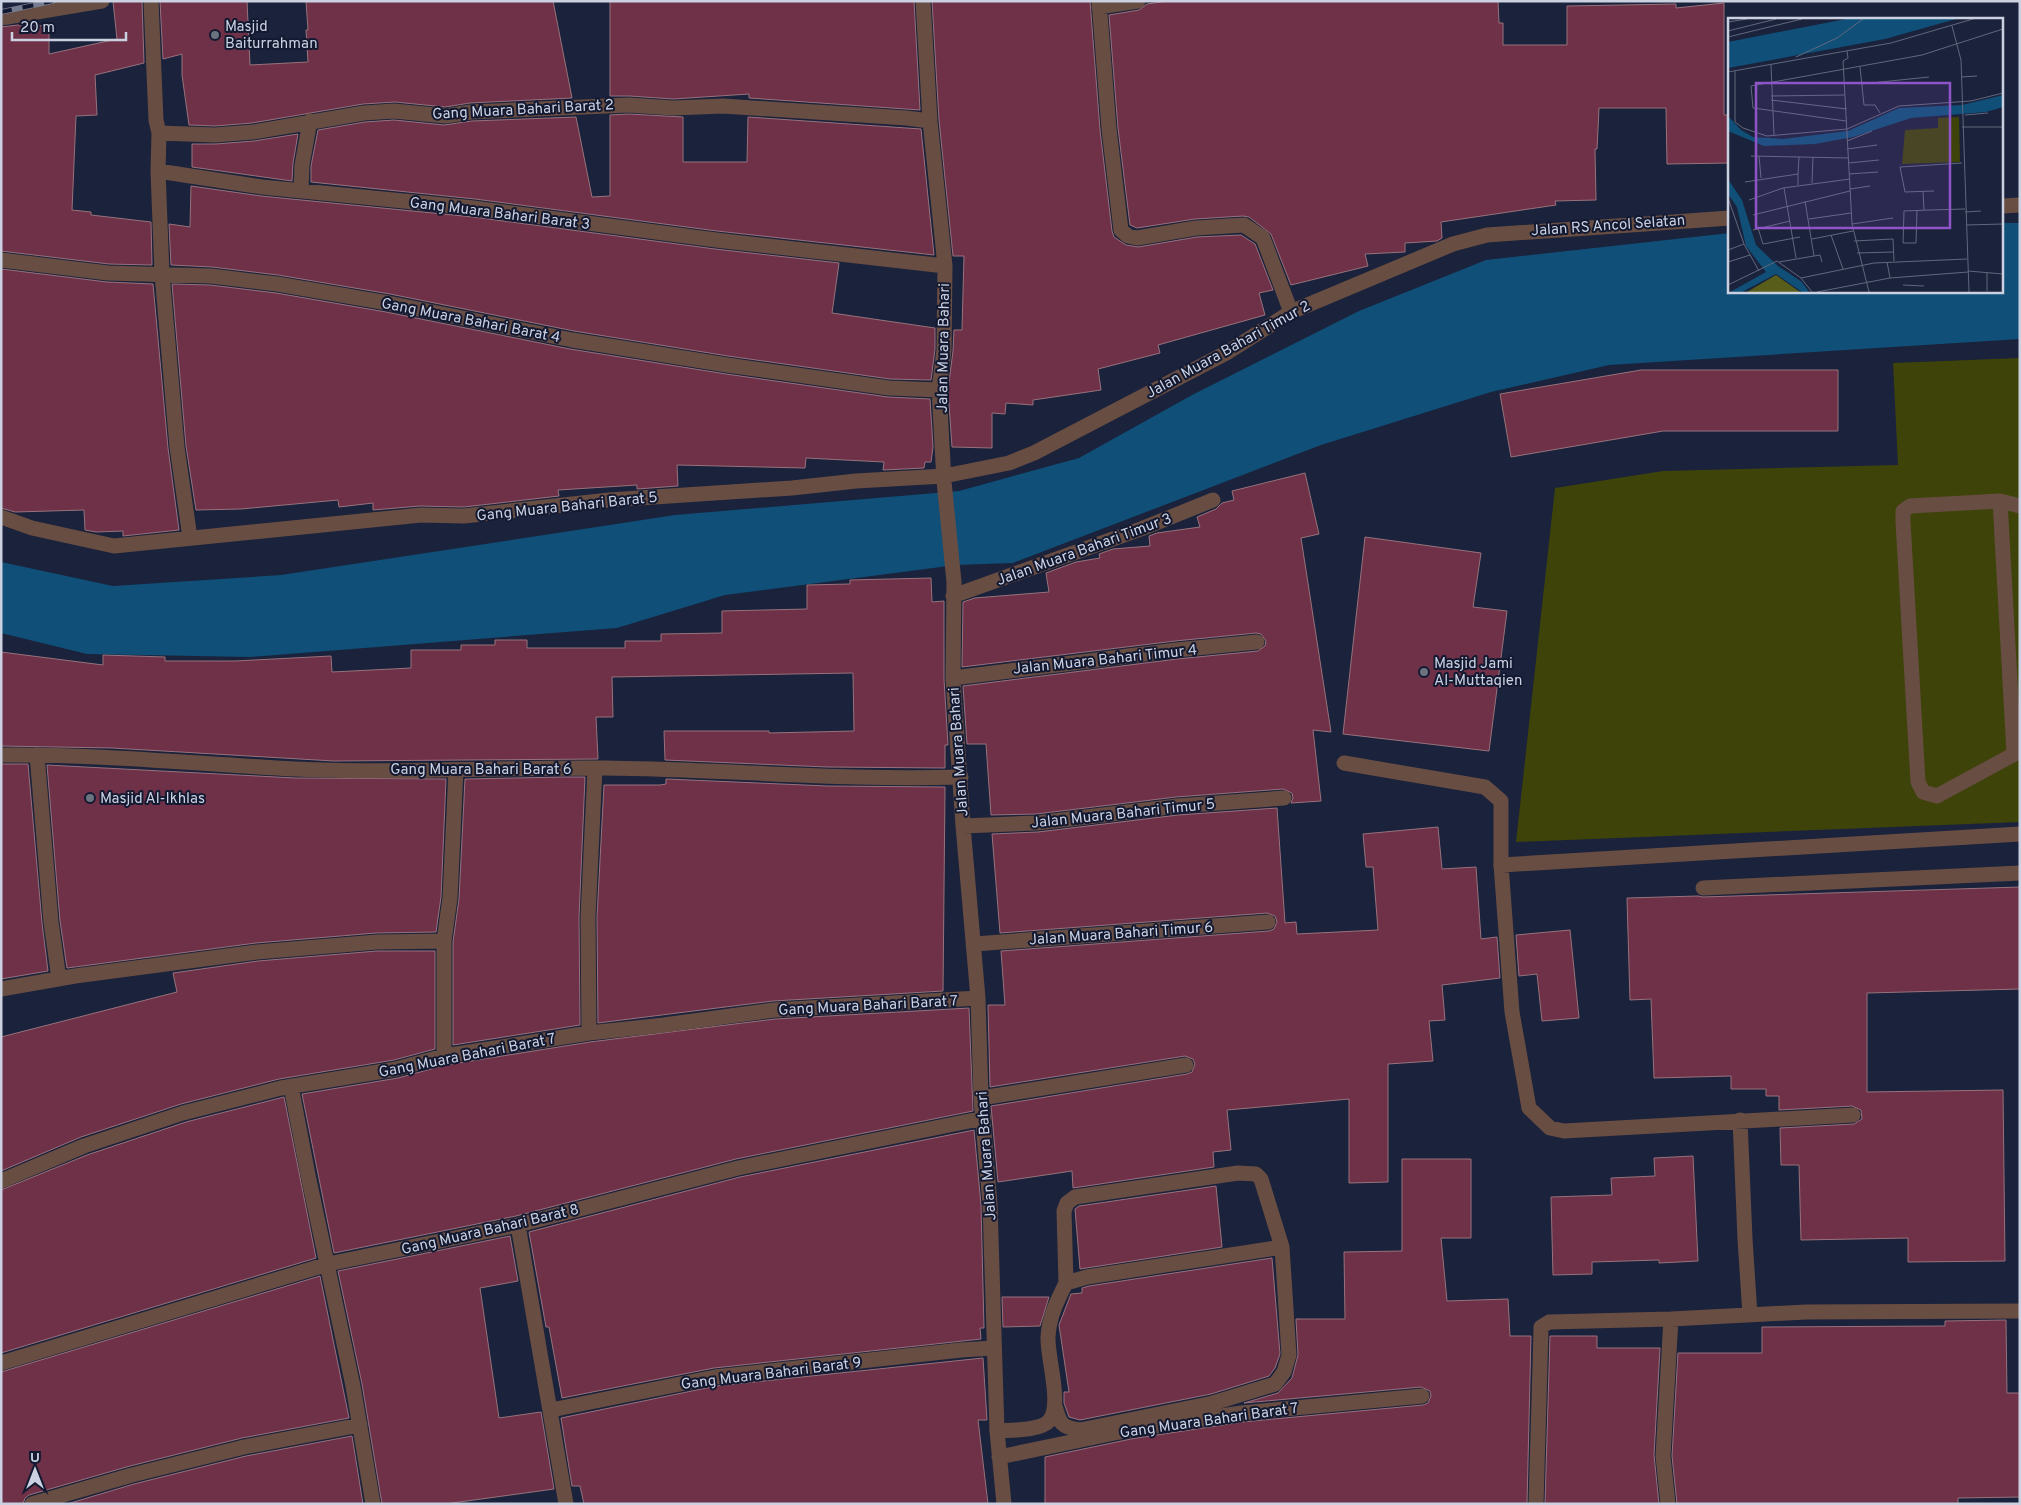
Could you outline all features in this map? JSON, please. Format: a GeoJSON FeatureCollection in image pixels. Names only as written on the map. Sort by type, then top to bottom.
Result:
{"type":"FeatureCollection","features":[{"type":"Feature","properties":{"kind":"street"},"geometry":{"type":"LineString","coordinates":[[1,18],[102,1]]}},
{"type":"Feature","properties":{"kind":"street"},"geometry":{"type":"LineString","coordinates":[[151,1],[156,120],[159,133],[158,171],[162,274],[177,447],[190,538]]}},
{"type":"Feature","properties":{"kind":"street","name":"Jalan Muara Bahari"},"geometry":{"type":"LineString","coordinates":[[923,1],[930,121],[945,266],[944,350],[939,390],[944,479],[954,589],[953,678],[963,826],[978,998],[981,1098],[990,1204],[999,1458],[1004,1504]]}},
{"type":"Feature","properties":{"kind":"street"},"geometry":{"type":"LineString","coordinates":[[1138,1],[1099,4],[1109,128],[1121,230],[1128,236],[1137,238],[1196,228],[1244,225],[1263,238],[1291,312]]}},
{"type":"Feature","properties":{"kind":"street","name":"Gang Muara Bahari Barat 2"},"geometry":{"type":"LineString","coordinates":[[159,133],[215,136],[253,132],[364,113],[394,112],[445,116],[471,112],[629,104],[673,108],[723,106],[930,121]]}},
{"type":"Feature","properties":{"kind":"street"},"geometry":{"type":"LineString","coordinates":[[301,191],[302,165],[310,121]]}},
{"type":"Feature","properties":{"kind":"street","name":"Gang Muara Bahari Barat 3"},"geometry":{"type":"LineString","coordinates":[[158,171],[301,191],[474,208],[716,240],[945,266]]}},
{"type":"Feature","properties":{"kind":"street"},"geometry":{"type":"LineString","coordinates":[[2004,206],[2020,205]]}},
{"type":"Feature","properties":{"kind":"street","name":"Jalan RS Ancol Selatan"},"geometry":{"type":"LineString","coordinates":[[1487,234],[1728,218]]}},
{"type":"Feature","properties":{"kind":"street","name":"Jalan Muara Bahari Timur 2"},"geometry":{"type":"LineString","coordinates":[[944,479],[1009,463],[1034,453],[1228,352],[1291,312],[1454,244],[1487,234]]}},
{"type":"Feature","properties":{"kind":"street","name":"Gang Muara Bahari Barat 4"},"geometry":{"type":"LineString","coordinates":[[1,260],[108,273],[211,276],[277,284],[388,303],[563,338],[718,364],[890,388],[939,390]]}},
{"type":"Feature","properties":{"kind":"street","name":"Gang Muara Bahari Barat 5"},"geometry":{"type":"LineString","coordinates":[[1,517],[32,528],[114,546],[421,515],[464,516],[609,500],[792,488],[856,481],[944,479]]}},
{"type":"Feature","properties":{"kind":"street","name":"Jalan Muara Bahari Timur 3"},"geometry":{"type":"LineString","coordinates":[[954,589],[1142,529],[1214,500]]}},
{"type":"Feature","properties":{"kind":"street"},"geometry":{"type":"LineString","coordinates":[[2000,502],[2017,752],[1937,796],[1923,792],[1918,782],[1903,511],[1910,506],[2000,502],[2020,506]]}},
{"type":"Feature","properties":{"kind":"street","name":"Jalan Muara Bahari Timur 4"},"geometry":{"type":"LineString","coordinates":[[953,678],[1176,650],[1257,642]]}},
{"type":"Feature","properties":{"kind":"street"},"geometry":{"type":"LineString","coordinates":[[37,754],[51,922],[59,978]]}},
{"type":"Feature","properties":{"kind":"street","name":"Gang Muara Bahari Barat 6"},"geometry":{"type":"LineString","coordinates":[[1,755],[37,754],[298,769],[456,770],[595,768],[713,770],[900,779],[961,777]]}},
{"type":"Feature","properties":{"kind":"street"},"geometry":{"type":"LineString","coordinates":[[1344,763],[1485,787],[1501,801],[1501,865],[1512,1012],[1529,1108],[1550,1128],[1564,1131],[1740,1120],[1853,1116]]}},
{"type":"Feature","properties":{"kind":"street"},"geometry":{"type":"LineString","coordinates":[[589,1033],[588,917],[595,768]]}},
{"type":"Feature","properties":{"kind":"street"},"geometry":{"type":"LineString","coordinates":[[444,1056],[444,941],[450,898],[456,770]]}},
{"type":"Feature","properties":{"kind":"street","name":"Jalan Muara Bahari Timur 5"},"geometry":{"type":"LineString","coordinates":[[963,826],[1037,823],[1177,806],[1284,798]]}},
{"type":"Feature","properties":{"kind":"street"},"geometry":{"type":"LineString","coordinates":[[1501,865],[2020,834]]}},
{"type":"Feature","properties":{"kind":"street"},"geometry":{"type":"LineString","coordinates":[[1703,888],[2020,873]]}},
{"type":"Feature","properties":{"kind":"street","name":"Jalan Muara Bahari Timur 6"},"geometry":{"type":"LineString","coordinates":[[974,944],[1268,922]]}},
{"type":"Feature","properties":{"kind":"street"},"geometry":{"type":"LineString","coordinates":[[1,989],[59,978],[257,952],[377,942],[444,941]]}},
{"type":"Feature","properties":{"kind":"street","name":"Gang Muara Bahari Barat 7"},"geometry":{"type":"LineString","coordinates":[[1,1181],[84,1146],[183,1113],[291,1086],[396,1069],[444,1056],[589,1033],[774,1010],[978,998]]}},
{"type":"Feature","properties":{"kind":"street"},"geometry":{"type":"LineString","coordinates":[[981,1098],[1186,1065]]}},
{"type":"Feature","properties":{"kind":"street"},"geometry":{"type":"LineString","coordinates":[[291,1086],[360,1425],[372,1504]]}},
{"type":"Feature","properties":{"kind":"street","name":"Gang Muara Bahari Barat 8"},"geometry":{"type":"LineString","coordinates":[[1,1363],[328,1264],[518,1225],[738,1168],[984,1118]]}},
{"type":"Feature","properties":{"kind":"street"},"geometry":{"type":"LineString","coordinates":[[1740,1120],[1750,1315]]}},
{"type":"Feature","properties":{"kind":"street"},"geometry":{"type":"LineString","coordinates":[[1238,1173],[1256,1174],[1261,1178],[1282,1247],[1289,1355],[1284,1372],[1275,1384],[1213,1403],[1080,1430],[1068,1428],[1059,1422],[1055,1406],[1048,1339],[1053,1308],[1066,1283],[1064,1211],[1067,1203],[1075,1197],[1238,1173]]}},
{"type":"Feature","properties":{"kind":"street"},"geometry":{"type":"LineString","coordinates":[[518,1225],[566,1504]]}},
{"type":"Feature","properties":{"kind":"street"},"geometry":{"type":"LineString","coordinates":[[1066,1283],[1087,1277],[1282,1247]]}},
{"type":"Feature","properties":{"kind":"street"},"geometry":{"type":"LineString","coordinates":[[1536,1504],[1541,1327],[1550,1322],[1671,1319],[1806,1312],[2020,1311]]}},
{"type":"Feature","properties":{"kind":"street"},"geometry":{"type":"LineString","coordinates":[[1668,1504],[1663,1456],[1671,1319]]}},
{"type":"Feature","properties":{"kind":"street","name":"Gang Muara Bahari Barat 9"},"geometry":{"type":"LineString","coordinates":[[551,1410],[715,1377],[994,1348]]}},
{"type":"Feature","properties":{"kind":"street","name":"Gang Muara Bahari Barat 7"},"geometry":{"type":"LineString","coordinates":[[999,1458],[1130,1430],[1241,1413],[1422,1396]]}},
{"type":"Feature","properties":{"kind":"street"},"geometry":{"type":"LineString","coordinates":[[998,1431],[1040,1427],[1050,1420],[1055,1406]]}},
{"type":"Feature","properties":{"kind":"street"},"geometry":{"type":"LineString","coordinates":[[32,1504],[132,1475],[244,1447],[360,1425]]}},
{"type":"Feature","properties":{"kind":"green space"},"geometry":{"type":"Polygon","coordinates":[[[2020,358],[2020,822],[1516,842],[1555,488],[1663,471],[1898,465],[1893,363],[2020,358]]]}},
{"type":"Feature","properties":{"kind":"water"},"geometry":{"type":"Polygon","coordinates":[[[2004,223],[2020,223],[2020,339],[1609,365],[1491,392],[1321,445],[1013,563],[956,565],[725,595],[617,628],[250,657],[87,654],[1,633],[1,562],[113,586],[281,575],[675,515],[959,491],[1079,458],[1192,395],[1359,311],[1486,260],[1728,233],[1728,292],[2004,292],[2004,223]]]}},
{"type":"Feature","properties":{"kind":"building"},"geometry":{"type":"Polygon","coordinates":[[[113,1],[142,1],[144,63],[95,75],[97,115],[76,116],[72,210],[91,212],[91,215],[151,222],[152,265],[109,264],[1,251],[1,27],[18,25],[49,26],[49,54],[117,39],[113,1]]]}},
{"type":"Feature","properties":{"kind":"building"},"geometry":{"type":"Polygon","coordinates":[[[160,1],[247,1],[250,65],[308,62],[306,1],[553,1],[572,98],[470,103],[445,107],[395,102],[363,104],[252,123],[215,126],[189,125],[182,75],[182,54],[163,59],[160,1]]]}},
{"type":"Feature","properties":{"kind":"building"},"geometry":{"type":"Polygon","coordinates":[[[610,1],[914,1],[920,110],[749,98],[749,94],[673,99],[610,96],[610,1]]]}},
{"type":"Feature","properties":{"kind":"building"},"geometry":{"type":"Polygon","coordinates":[[[932,1],[1090,1],[1100,130],[1114,237],[1126,245],[1138,247],[1197,237],[1241,235],[1255,244],[1273,290],[1259,293],[1265,315],[1158,345],[1160,353],[1098,369],[1101,390],[1033,400],[1033,405],[1006,403],[1005,414],[992,413],[992,448],[952,447],[948,390],[954,330],[962,330],[964,256],[953,256],[939,120],[932,1]]]}},
{"type":"Feature","properties":{"kind":"building"},"geometry":{"type":"Polygon","coordinates":[[[1168,1],[1498,1],[1499,23],[1503,23],[1503,45],[1567,45],[1567,6],[1676,4],[1676,8],[1724,3],[1724,115],[1728,115],[1728,163],[1667,164],[1666,108],[1599,108],[1597,149],[1595,149],[1596,200],[1555,201],[1556,205],[1441,222],[1442,238],[1437,241],[1405,243],[1405,252],[1365,254],[1368,266],[1291,285],[1271,234],[1249,217],[1195,219],[1137,228],[1130,225],[1118,128],[1109,15],[1139,10],[1147,4],[1168,1]]]}},
{"type":"Feature","properties":{"kind":"building"},"geometry":{"type":"Polygon","coordinates":[[[629,114],[683,117],[683,162],[747,162],[748,117],[921,129],[934,255],[717,231],[475,199],[311,182],[311,166],[318,130],[365,122],[394,120],[444,125],[472,121],[576,117],[592,197],[610,196],[610,115],[629,114]]]}},
{"type":"Feature","properties":{"kind":"building"},"geometry":{"type":"Polygon","coordinates":[[[298,134],[292,181],[192,167],[192,144],[254,141],[298,134]]]}},
{"type":"Feature","properties":{"kind":"building"},"geometry":{"type":"Polygon","coordinates":[[[191,186],[261,196],[473,217],[715,249],[839,263],[832,313],[935,328],[935,349],[931,380],[890,379],[728,356],[574,331],[390,294],[278,275],[212,267],[171,265],[169,224],[190,227],[191,186]]]}},
{"type":"Feature","properties":{"kind":"building"},"geometry":{"type":"Polygon","coordinates":[[[1,269],[107,282],[153,284],[168,448],[179,530],[123,536],[123,531],[96,532],[85,530],[84,510],[15,512],[1,508],[1,269]]]}},
{"type":"Feature","properties":{"kind":"building"},"geometry":{"type":"Polygon","coordinates":[[[172,284],[210,285],[276,293],[386,312],[570,349],[888,397],[930,399],[933,447],[931,462],[925,462],[924,468],[883,470],[884,462],[806,458],[805,468],[677,465],[678,486],[637,489],[637,485],[558,490],[559,496],[464,507],[420,506],[373,510],[373,503],[339,507],[338,500],[241,509],[196,510],[186,446],[172,284]]]}},
{"type":"Feature","properties":{"kind":"building"},"geometry":{"type":"Polygon","coordinates":[[[1641,370],[1838,370],[1838,431],[1663,431],[1511,457],[1500,394],[1641,370]]]}},
{"type":"Feature","properties":{"kind":"building"},"geometry":{"type":"Polygon","coordinates":[[[1305,473],[1319,534],[1301,538],[1331,732],[1313,730],[1321,801],[1291,803],[1292,793],[1283,789],[1176,797],[1036,814],[991,815],[986,744],[967,744],[963,686],[1177,659],[1258,651],[1265,646],[1266,641],[1261,634],[1256,633],[962,667],[963,602],[975,598],[1049,592],[1046,573],[1076,562],[1100,558],[1099,554],[1113,549],[1150,546],[1149,536],[1157,533],[1200,527],[1197,517],[1216,509],[1222,503],[1234,500],[1232,491],[1305,473]]]}},
{"type":"Feature","properties":{"kind":"building","name":"Masjid Jami Al-Muttaqien"},"geometry":{"type":"Polygon","coordinates":[[[1365,537],[1481,553],[1473,607],[1507,611],[1489,751],[1343,734],[1365,537]]]}},
{"type":"Feature","properties":{"kind":"building"},"geometry":{"type":"Polygon","coordinates":[[[931,578],[932,602],[944,601],[944,679],[948,745],[945,745],[945,768],[827,767],[665,760],[664,731],[769,731],[769,733],[854,731],[853,673],[612,677],[613,717],[596,717],[598,759],[334,761],[112,748],[1,746],[1,652],[103,665],[103,655],[165,657],[165,661],[235,661],[331,656],[332,672],[411,668],[411,650],[461,650],[461,645],[495,645],[495,640],[527,640],[527,648],[625,648],[625,641],[661,641],[661,634],[722,633],[722,611],[807,609],[807,585],[850,584],[850,580],[931,578]]]}},
{"type":"Feature","properties":{"kind":"building"},"geometry":{"type":"Polygon","coordinates":[[[1,764],[28,764],[48,971],[1,979],[1,764]]]}},
{"type":"Feature","properties":{"kind":"building"},"geometry":{"type":"Polygon","coordinates":[[[47,765],[295,778],[446,779],[441,897],[436,932],[376,933],[256,943],[67,968],[60,921],[47,765]]]}},
{"type":"Feature","properties":{"kind":"building"},"geometry":{"type":"Polygon","coordinates":[[[585,777],[579,917],[580,1025],[453,1045],[453,942],[459,899],[465,779],[585,777]]]}},
{"type":"Feature","properties":{"kind":"building"},"geometry":{"type":"Polygon","coordinates":[[[666,779],[827,786],[945,787],[943,991],[773,1001],[598,1023],[597,917],[604,785],[660,785],[666,784],[666,779]]]}},
{"type":"Feature","properties":{"kind":"building"},"geometry":{"type":"Polygon","coordinates":[[[1277,808],[1285,923],[1296,922],[1297,934],[1378,930],[1373,867],[1366,867],[1363,834],[1438,827],[1442,869],[1476,867],[1481,939],[1497,937],[1500,978],[1442,985],[1445,1020],[1429,1021],[1433,1061],[1388,1064],[1388,1182],[1349,1183],[1349,1099],[1227,1110],[1231,1150],[1213,1152],[1214,1167],[1073,1188],[1072,1171],[998,1182],[991,1106],[1187,1074],[1192,1072],[1195,1064],[1193,1059],[1185,1056],[990,1087],[988,1005],[1005,1005],[1001,951],[1269,931],[1274,929],[1277,922],[1275,916],[1267,913],[1000,933],[992,834],[1038,832],[1178,815],[1277,808]]]}},
{"type":"Feature","properties":{"kind":"building"},"geometry":{"type":"Polygon","coordinates":[[[2020,887],[2020,989],[1867,993],[1867,1092],[2003,1090],[2005,1261],[1908,1262],[1908,1238],[1801,1240],[1799,1165],[1781,1165],[1780,1128],[1854,1124],[1862,1119],[1861,1110],[1852,1106],[1779,1110],[1779,1096],[1766,1096],[1766,1089],[1731,1089],[1731,1076],[1654,1078],[1651,999],[1630,1000],[1627,898],[2020,887]]]}},
{"type":"Feature","properties":{"kind":"building"},"geometry":{"type":"Polygon","coordinates":[[[1570,930],[1579,1018],[1542,1021],[1537,974],[1519,976],[1516,935],[1570,930]]]}},
{"type":"Feature","properties":{"kind":"building"},"geometry":{"type":"Polygon","coordinates":[[[377,951],[435,951],[435,1049],[394,1060],[279,1079],[181,1104],[81,1137],[1,1171],[1,1037],[177,992],[173,973],[258,961],[377,951]]]}},
{"type":"Feature","properties":{"kind":"building"},"geometry":{"type":"Polygon","coordinates":[[[969,1008],[973,1111],[736,1159],[516,1216],[334,1253],[302,1094],[398,1078],[446,1065],[590,1042],[775,1019],[969,1008]]]}},
{"type":"Feature","properties":{"kind":"building"},"geometry":{"type":"Polygon","coordinates":[[[284,1097],[316,1258],[1,1353],[1,1190],[87,1155],[186,1122],[284,1097]]]}},
{"type":"Feature","properties":{"kind":"building"},"geometry":{"type":"Polygon","coordinates":[[[974,1130],[981,1205],[984,1328],[980,1328],[981,1339],[714,1368],[562,1398],[549,1327],[546,1327],[529,1232],[740,1177],[974,1130]]]}},
{"type":"Feature","properties":{"kind":"building"},"geometry":{"type":"Polygon","coordinates":[[[1693,1156],[1698,1261],[1659,1263],[1659,1260],[1592,1262],[1592,1274],[1553,1275],[1551,1197],[1612,1195],[1611,1178],[1655,1176],[1654,1158],[1693,1156]]]}},
{"type":"Feature","properties":{"kind":"building"},"geometry":{"type":"Polygon","coordinates":[[[1402,1159],[1471,1159],[1471,1238],[1441,1238],[1447,1301],[1508,1299],[1510,1336],[1531,1336],[1527,1504],[1045,1504],[1045,1457],[1131,1439],[1242,1422],[1428,1403],[1431,1396],[1430,1391],[1421,1387],[1244,1403],[1278,1393],[1292,1378],[1298,1355],[1296,1319],[1345,1319],[1344,1252],[1402,1251],[1402,1159]]]}},
{"type":"Feature","properties":{"kind":"building"},"geometry":{"type":"Polygon","coordinates":[[[1216,1186],[1222,1247],[1080,1269],[1075,1209],[1079,1206],[1216,1186]]]}},
{"type":"Feature","properties":{"kind":"building"},"geometry":{"type":"Polygon","coordinates":[[[510,1236],[518,1281],[480,1288],[499,1418],[541,1412],[554,1489],[445,1504],[382,1504],[362,1384],[338,1271],[510,1236]]]}},
{"type":"Feature","properties":{"kind":"building"},"geometry":{"type":"Polygon","coordinates":[[[1272,1258],[1280,1354],[1275,1368],[1269,1376],[1211,1394],[1080,1420],[1069,1417],[1064,1403],[1064,1392],[1069,1392],[1059,1325],[1071,1294],[1082,1293],[1082,1288],[1089,1286],[1272,1258]]]}},
{"type":"Feature","properties":{"kind":"building"},"geometry":{"type":"Polygon","coordinates":[[[320,1276],[349,1418],[242,1438],[130,1466],[29,1495],[25,1498],[23,1504],[1,1504],[1,1372],[320,1276]]]}},
{"type":"Feature","properties":{"kind":"building"},"geometry":{"type":"Polygon","coordinates":[[[1002,1297],[1049,1297],[1040,1326],[1003,1327],[1002,1297]]]}},
{"type":"Feature","properties":{"kind":"building"},"geometry":{"type":"Polygon","coordinates":[[[2006,1320],[2007,1393],[2020,1393],[2020,1497],[1958,1498],[1958,1504],[1677,1504],[1672,1456],[1678,1353],[1762,1353],[1762,1327],[1945,1326],[1945,1321],[2006,1320]]]}},
{"type":"Feature","properties":{"kind":"building"},"geometry":{"type":"Polygon","coordinates":[[[1550,1336],[1597,1336],[1597,1348],[1660,1348],[1654,1455],[1659,1504],[1545,1504],[1550,1336]]]}},
{"type":"Feature","properties":{"kind":"building"},"geometry":{"type":"Polygon","coordinates":[[[983,1358],[987,1420],[978,1420],[988,1504],[584,1504],[580,1486],[572,1486],[561,1418],[716,1386],[983,1358]]]}},
{"type":"Feature","properties":{"kind":"building"},"geometry":{"type":"Polygon","coordinates":[[[352,1436],[363,1504],[67,1504],[134,1484],[246,1456],[352,1436]]]}},
{"type":"Feature","properties":{"kind":"railway"},"geometry":{"type":"LineString","coordinates":[[1,12],[53,1]]}},
{"type":"Feature","properties":{"kind":"place","name":"Masjid Baiturrahman"},"geometry":{"type":"Point","coordinates":[215,35]}},
{"type":"Feature","properties":{"kind":"place","name":"Masjid Jami Al-Muttaqien"},"geometry":{"type":"Point","coordinates":[1424,672]}},
{"type":"Feature","properties":{"kind":"place","name":"Masjid Al-Ikhlas"},"geometry":{"type":"Point","coordinates":[90,798]}}]}
